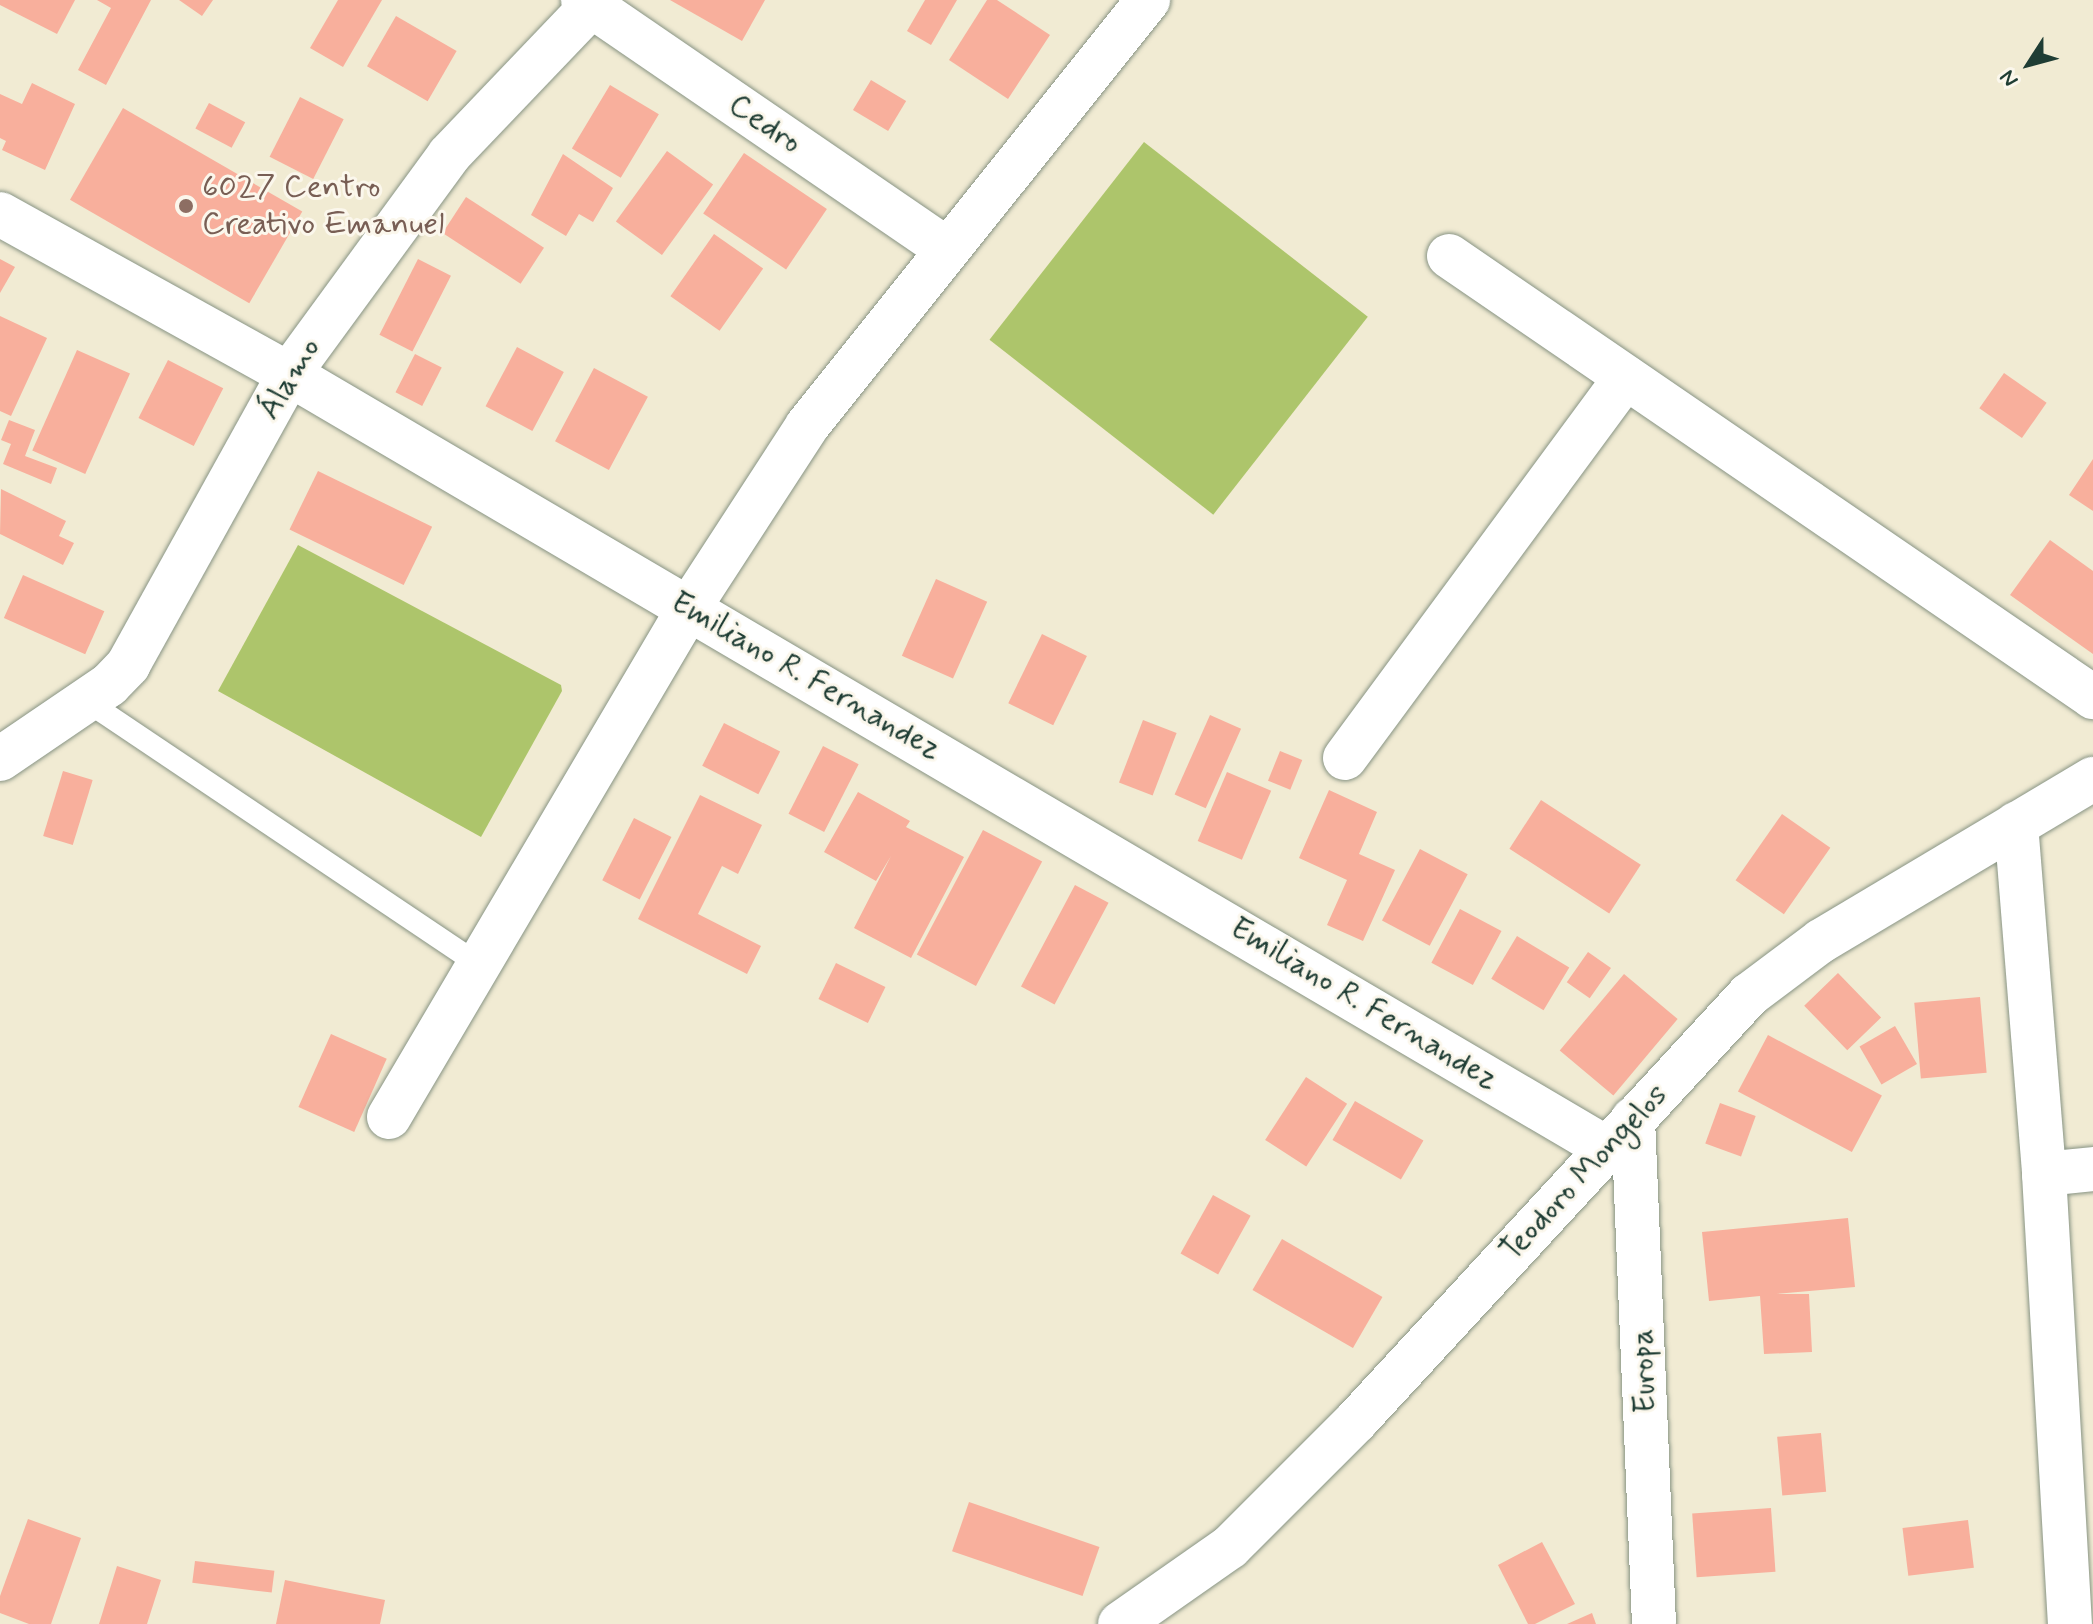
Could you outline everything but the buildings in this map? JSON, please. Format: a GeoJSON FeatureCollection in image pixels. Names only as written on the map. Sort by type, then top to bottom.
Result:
{"type":"FeatureCollection","features":[{"type":"Feature","properties":{"kind":"street"},"geometry":{"type":"LineString","coordinates":[[389,1117],[689,608],[807,426],[1148,0]]}},
{"type":"Feature","properties":{"kind":"street","name":"Cedro"},"geometry":{"type":"LineString","coordinates":[[591,2],[947,249]]}},
{"type":"Feature","properties":{"kind":"street","name":"Álamo"},"geometry":{"type":"LineString","coordinates":[[0,759],[109,685],[128,665],[289,374],[449,155],[591,2]]}},
{"type":"Feature","properties":{"kind":"street","name":"Emiliano R. Fernandez"},"geometry":{"type":"LineString","coordinates":[[0,214],[289,374],[689,608],[1620,1133]]}},
{"type":"Feature","properties":{"kind":"street"},"geometry":{"type":"LineString","coordinates":[[1449,256],[2093,697]]}},
{"type":"Feature","properties":{"kind":"street"},"geometry":{"type":"LineString","coordinates":[[1345,758],[1626,377]]}},
{"type":"Feature","properties":{"kind":"street","name":"Teodoro Mongelos"},"geometry":{"type":"LineString","coordinates":[[1120,1624],[1230,1547],[1356,1421],[1749,995],[1821,941],[2093,779]]}},
{"type":"Feature","properties":{"kind":"street"},"geometry":{"type":"LineString","coordinates":[[2016,824],[2044,1174],[2070,1624]]}},
{"type":"Feature","properties":{"kind":"street","name":"Europa"},"geometry":{"type":"LineString","coordinates":[[1620,1133],[1654,1624]]}},
{"type":"Feature","properties":{"kind":"street"},"geometry":{"type":"LineString","coordinates":[[2044,1174],[2093,1169]]}},
{"type":"Feature","properties":{"kind":"lane"},"geometry":{"type":"LineString","coordinates":[[85,700],[478,964]]}},
{"type":"Feature","properties":{"kind":"green space"},"geometry":{"type":"Polygon","coordinates":[[[1144,142],[1368,317],[1213,515],[989,340],[1144,142]]]}},
{"type":"Feature","properties":{"kind":"green space"},"geometry":{"type":"Polygon","coordinates":[[[298,545],[561,685],[562,691],[481,837],[218,691],[298,545]]]}},
{"type":"Feature","properties":{"kind":"place","name":"6027 Centro Creativo Emanuel"},"geometry":{"type":"Point","coordinates":[186,206]}}]}
